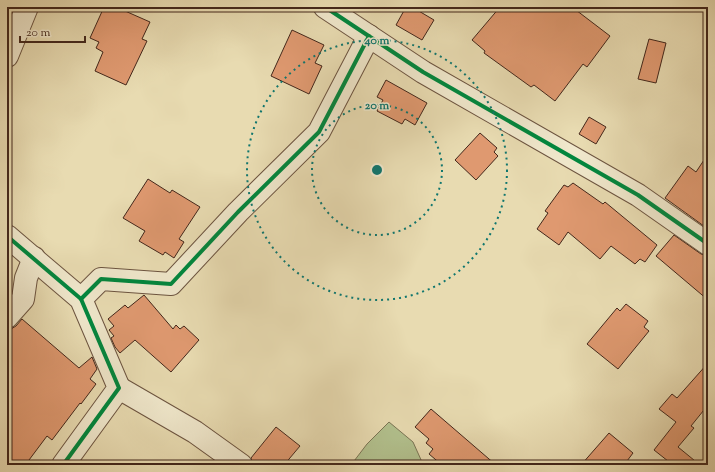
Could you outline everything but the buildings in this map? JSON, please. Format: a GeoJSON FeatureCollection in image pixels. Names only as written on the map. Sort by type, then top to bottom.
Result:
{"type":"FeatureCollection","features":[{"type":"Feature","properties":{"kind":"street"},"geometry":{"type":"LineString","coordinates":[[7,56],[27,7]]}},
{"type":"Feature","properties":{"kind":"street"},"geometry":{"type":"LineString","coordinates":[[325,7],[423,72],[638,195],[708,244]]}},
{"type":"Feature","properties":{"kind":"street"},"geometry":{"type":"LineString","coordinates":[[81,299],[101,279],[171,284],[238,212],[319,132],[369,36]]}},
{"type":"Feature","properties":{"kind":"street"},"geometry":{"type":"LineString","coordinates":[[7,236],[81,299],[119,388],[195,432],[241,465]]}},
{"type":"Feature","properties":{"kind":"street"},"geometry":{"type":"LineString","coordinates":[[7,317],[23,299],[26,278],[34,258]]}},
{"type":"Feature","properties":{"kind":"street"},"geometry":{"type":"LineString","coordinates":[[63,465],[119,388]]}},
{"type":"Feature","properties":{"kind":"green space"},"geometry":{"type":"Polygon","coordinates":[[[389,422],[413,442],[422,462],[421,465],[351,465],[367,444],[389,422]]]}},
{"type":"Feature","properties":{"kind":"cycle path"},"geometry":{"type":"LineString","coordinates":[[325,7],[423,72],[638,195],[708,244]]}},
{"type":"Feature","properties":{"kind":"cycle path"},"geometry":{"type":"LineString","coordinates":[[81,299],[101,279],[171,284],[238,212],[319,132],[369,36]]}},
{"type":"Feature","properties":{"kind":"cycle path"},"geometry":{"type":"LineString","coordinates":[[7,236],[81,299],[119,388],[63,465]]}}]}
